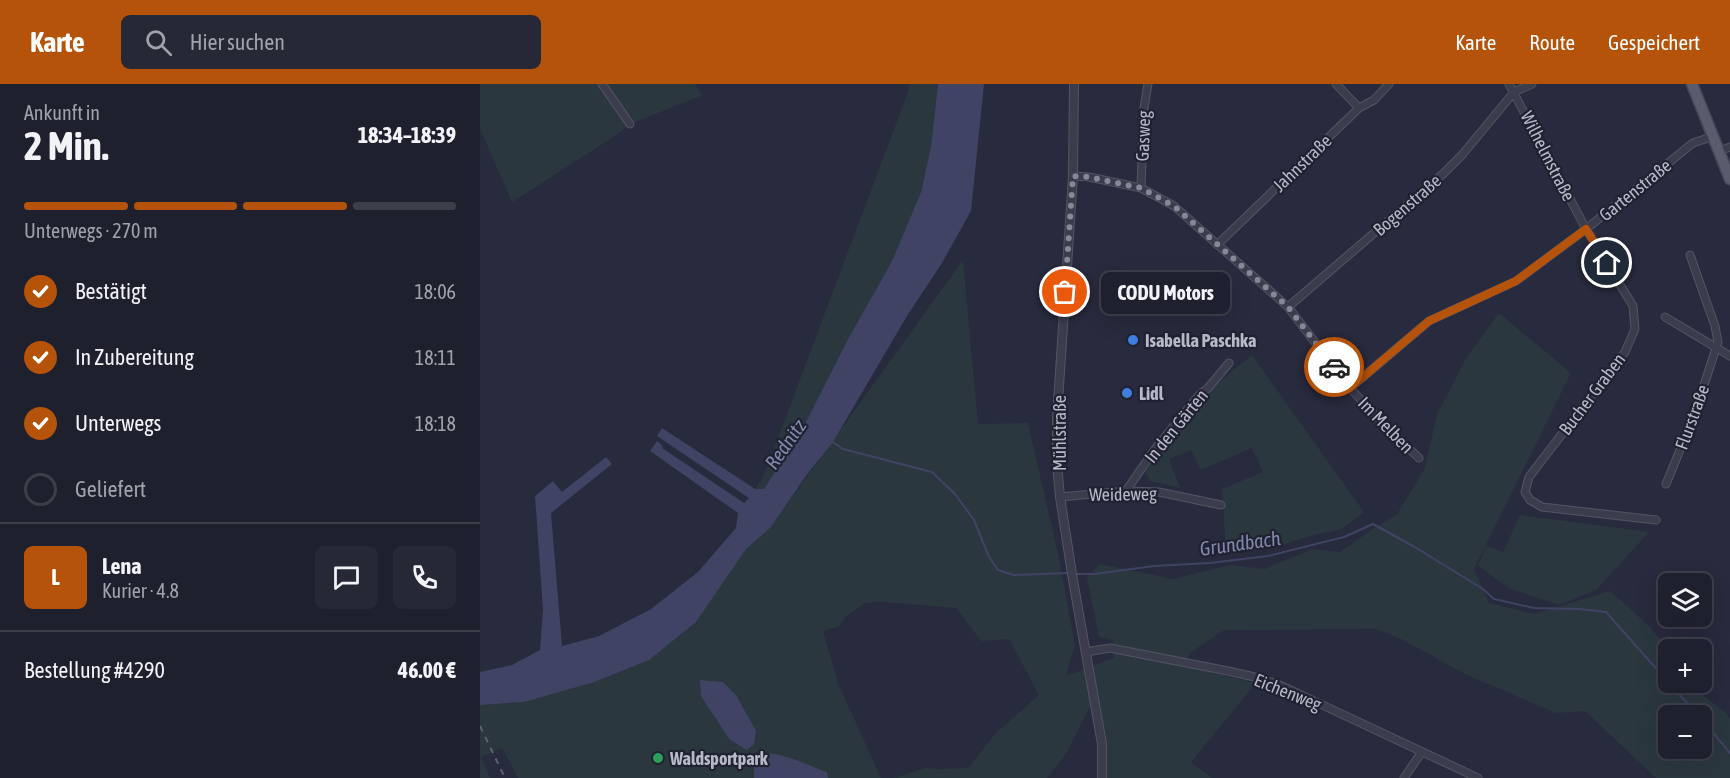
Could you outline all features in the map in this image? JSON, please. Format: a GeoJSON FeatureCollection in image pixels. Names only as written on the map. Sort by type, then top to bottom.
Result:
{"type":"FeatureCollection","features":[{"type":"Feature","properties":{"kind":"main road"},"geometry":{"type":"LineString","coordinates":[[1692,84],[1714,136],[1725,149],[1730,179]]}},
{"type":"Feature","properties":{"kind":"street"},"geometry":{"type":"LineString","coordinates":[[602,84],[630,124]]}},
{"type":"Feature","properties":{"kind":"street","name":"Mühlstraße"},"geometry":{"type":"LineString","coordinates":[[1074,84],[1073,176],[1057,417],[1057,464],[1073,578],[1102,744],[1102,778]]}},
{"type":"Feature","properties":{"kind":"street","name":"Gasweg"},"geometry":{"type":"LineString","coordinates":[[1141,188],[1144,108],[1148,84]]}},
{"type":"Feature","properties":{"kind":"street"},"geometry":{"type":"LineString","coordinates":[[1336,84],[1359,108]]}},
{"type":"Feature","properties":{"kind":"street","name":"Jahnstraße"},"geometry":{"type":"LineString","coordinates":[[1217,245],[1359,108],[1374,100],[1389,84]]}},
{"type":"Feature","properties":{"kind":"street","name":"Wilhelmstraße"},"geometry":{"type":"LineString","coordinates":[[1509,84],[1586,229]]}},
{"type":"Feature","properties":{"kind":"street"},"geometry":{"type":"LineString","coordinates":[[1514,92],[1532,84]]}},
{"type":"Feature","properties":{"kind":"street","name":"Bogenstraße"},"geometry":{"type":"LineString","coordinates":[[1288,307],[1444,173],[1462,155],[1514,92]]}},
{"type":"Feature","properties":{"kind":"street","name":"Gartenstraße"},"geometry":{"type":"LineString","coordinates":[[1350,388],[1429,321],[1516,281],[1586,229],[1693,143],[1714,136]]}},
{"type":"Feature","properties":{"kind":"street","name":"Im Melben"},"geometry":{"type":"LineString","coordinates":[[1073,176],[1141,188],[1174,206],[1288,307],[1350,388],[1419,458]]}},
{"type":"Feature","properties":{"kind":"street","name":"Bucher Graben"},"geometry":{"type":"LineString","coordinates":[[1586,229],[1633,306],[1635,329],[1625,352],[1529,477],[1525,492],[1530,500],[1542,507],[1656,520]]}},
{"type":"Feature","properties":{"kind":"street"},"geometry":{"type":"LineString","coordinates":[[1690,255],[1715,326],[1718,339],[1716,348]]}},
{"type":"Feature","properties":{"kind":"street"},"geometry":{"type":"LineString","coordinates":[[1665,317],[1730,356]]}},
{"type":"Feature","properties":{"kind":"street","name":"Flurstraße"},"geometry":{"type":"LineString","coordinates":[[1666,484],[1694,416],[1716,348]]}},
{"type":"Feature","properties":{"kind":"street","name":"In den Gärten"},"geometry":{"type":"LineString","coordinates":[[1126,491],[1199,395],[1229,363]]}},
{"type":"Feature","properties":{"kind":"street","name":"Weideweg"},"geometry":{"type":"LineString","coordinates":[[1060,497],[1126,491],[1159,492],[1221,505]]}},
{"type":"Feature","properties":{"kind":"street","name":"Eichenweg"},"geometry":{"type":"LineString","coordinates":[[1086,652],[1110,648],[1259,678],[1282,686],[1478,778]]}},
{"type":"Feature","properties":{"kind":"street"},"geometry":{"type":"LineString","coordinates":[[1404,778],[1421,753]]}},
{"type":"Feature","properties":{"kind":"shaded area"},"geometry":{"type":"Polygon","coordinates":[[[480,84],[695,84],[703,95],[630,124],[512,202],[480,129],[480,84]]]}},
{"type":"Feature","properties":{"kind":"shaded area"},"geometry":{"type":"Polygon","coordinates":[[[909,84],[938,84],[931,146],[921,192],[892,261],[847,341],[803,429],[764,489],[755,489],[764,475],[908,92],[909,84]]]}},
{"type":"Feature","properties":{"kind":"shaded area"},"geometry":{"type":"Polygon","coordinates":[[[963,260],[978,424],[1028,423],[1058,553],[1075,645],[1066,676],[1114,658],[1113,640],[1099,637],[1087,578],[1099,564],[1173,579],[1230,565],[1265,569],[1312,549],[1340,552],[1397,514],[1425,468],[1437,414],[1466,358],[1499,313],[1571,373],[1474,569],[1489,603],[1534,614],[1610,591],[1652,629],[1660,639],[1658,693],[1700,693],[1730,718],[1730,778],[1656,778],[1585,711],[1556,713],[1465,674],[1403,640],[1376,629],[1224,630],[1190,653],[1183,666],[1256,683],[1191,762],[1212,778],[1097,778],[1101,746],[1091,704],[1066,754],[1047,778],[894,778],[925,768],[968,768],[996,733],[1039,695],[1009,639],[981,641],[956,608],[882,602],[864,603],[846,617],[838,627],[823,631],[838,683],[881,778],[828,778],[827,772],[754,762],[754,778],[518,778],[502,748],[481,757],[490,778],[480,778],[480,705],[524,702],[746,549],[771,526],[963,260]]]}},
{"type":"Feature","properties":{"kind":"shaded area"},"geometry":{"type":"Polygon","coordinates":[[[1252,355],[1364,512],[1340,530],[1313,535],[1273,548],[1226,552],[1222,489],[1263,472],[1252,448],[1201,470],[1191,450],[1169,459],[1180,488],[1150,481],[1145,472],[1171,435],[1207,392],[1252,355]]]}},
{"type":"Feature","properties":{"kind":"shaded area"},"geometry":{"type":"Polygon","coordinates":[[[1520,515],[1649,532],[1596,590],[1559,605],[1508,588],[1478,565],[1486,546],[1503,552],[1520,515]]]}},
{"type":"Feature","properties":{"kind":"water"},"geometry":{"type":"Polygon","coordinates":[[[938,84],[984,84],[971,211],[833,442],[808,473],[771,527],[746,549],[696,622],[649,660],[594,682],[524,702],[480,705],[480,672],[512,665],[540,650],[543,609],[535,496],[553,481],[562,492],[606,457],[612,464],[551,513],[562,646],[599,636],[651,609],[698,572],[736,528],[738,513],[650,451],[657,441],[663,446],[662,448],[744,503],[749,498],[657,436],[662,428],[755,489],[764,489],[803,428],[847,341],[892,261],[921,192],[931,146],[938,84]]]}},
{"type":"Feature","properties":{"kind":"water"},"geometry":{"type":"Polygon","coordinates":[[[700,680],[723,682],[736,695],[756,731],[754,744],[747,750],[730,740],[701,696],[700,680]]]}},
{"type":"Feature","properties":{"kind":"water"},"geometry":{"type":"Polygon","coordinates":[[[765,753],[789,758],[827,772],[828,778],[754,778],[754,762],[765,753]]]}},
{"type":"Feature","properties":{"kind":"waterway","name":"Grundbach"},"geometry":{"type":"LineString","coordinates":[[831,441],[843,449],[932,472],[955,494],[974,520],[989,557],[998,570],[1014,575],[1068,573]]}},
{"type":"Feature","properties":{"kind":"waterway","name":"Grundbach"},"geometry":{"type":"LineString","coordinates":[[1074,574],[1095,574],[1154,566],[1210,563],[1268,556],[1344,537],[1373,524],[1483,589],[1494,599],[1534,608],[1606,612],[1658,671]]}},
{"type":"Feature","properties":{"kind":"waterway","name":"Grundbach"},"geometry":{"type":"LineString","coordinates":[[1678,693],[1689,705]]}},
{"type":"Feature","properties":{"kind":"waterway","name":"Grundbach"},"geometry":{"type":"LineString","coordinates":[[1712,731],[1730,753]]}},
{"type":"Feature","properties":{"kind":"railway"},"geometry":{"type":"LineString","coordinates":[[480,726],[505,778]]}},
{"type":"Feature","properties":{"kind":"way so far"},"geometry":{"type":"LineString","coordinates":[[1065,292],[1073,176],[1141,188],[1174,206],[1288,307],[1334,367]]}},
{"type":"Feature","properties":{"kind":"place","name":"CODU Motors"},"geometry":{"type":"Point","coordinates":[1065,292]}},
{"type":"Feature","properties":{"kind":"place","name":"Isabella Paschka"},"geometry":{"type":"Point","coordinates":[1133,340]}},
{"type":"Feature","properties":{"kind":"place","name":"Lidl"},"geometry":{"type":"Point","coordinates":[1127,393]}},
{"type":"Feature","properties":{"kind":"place","name":"Waldsportpark"},"geometry":{"type":"Point","coordinates":[658,758]}},
{"type":"Feature","properties":{"kind":"route"},"geometry":{"type":"LineString","coordinates":[[1334,367],[1350,388],[1429,321],[1516,281],[1586,229],[1607,263]]}},
{"type":"Feature","properties":{"kind":"water label","name":"Rednitz"},"geometry":{"type":"Point","coordinates":[785,444]}}]}
